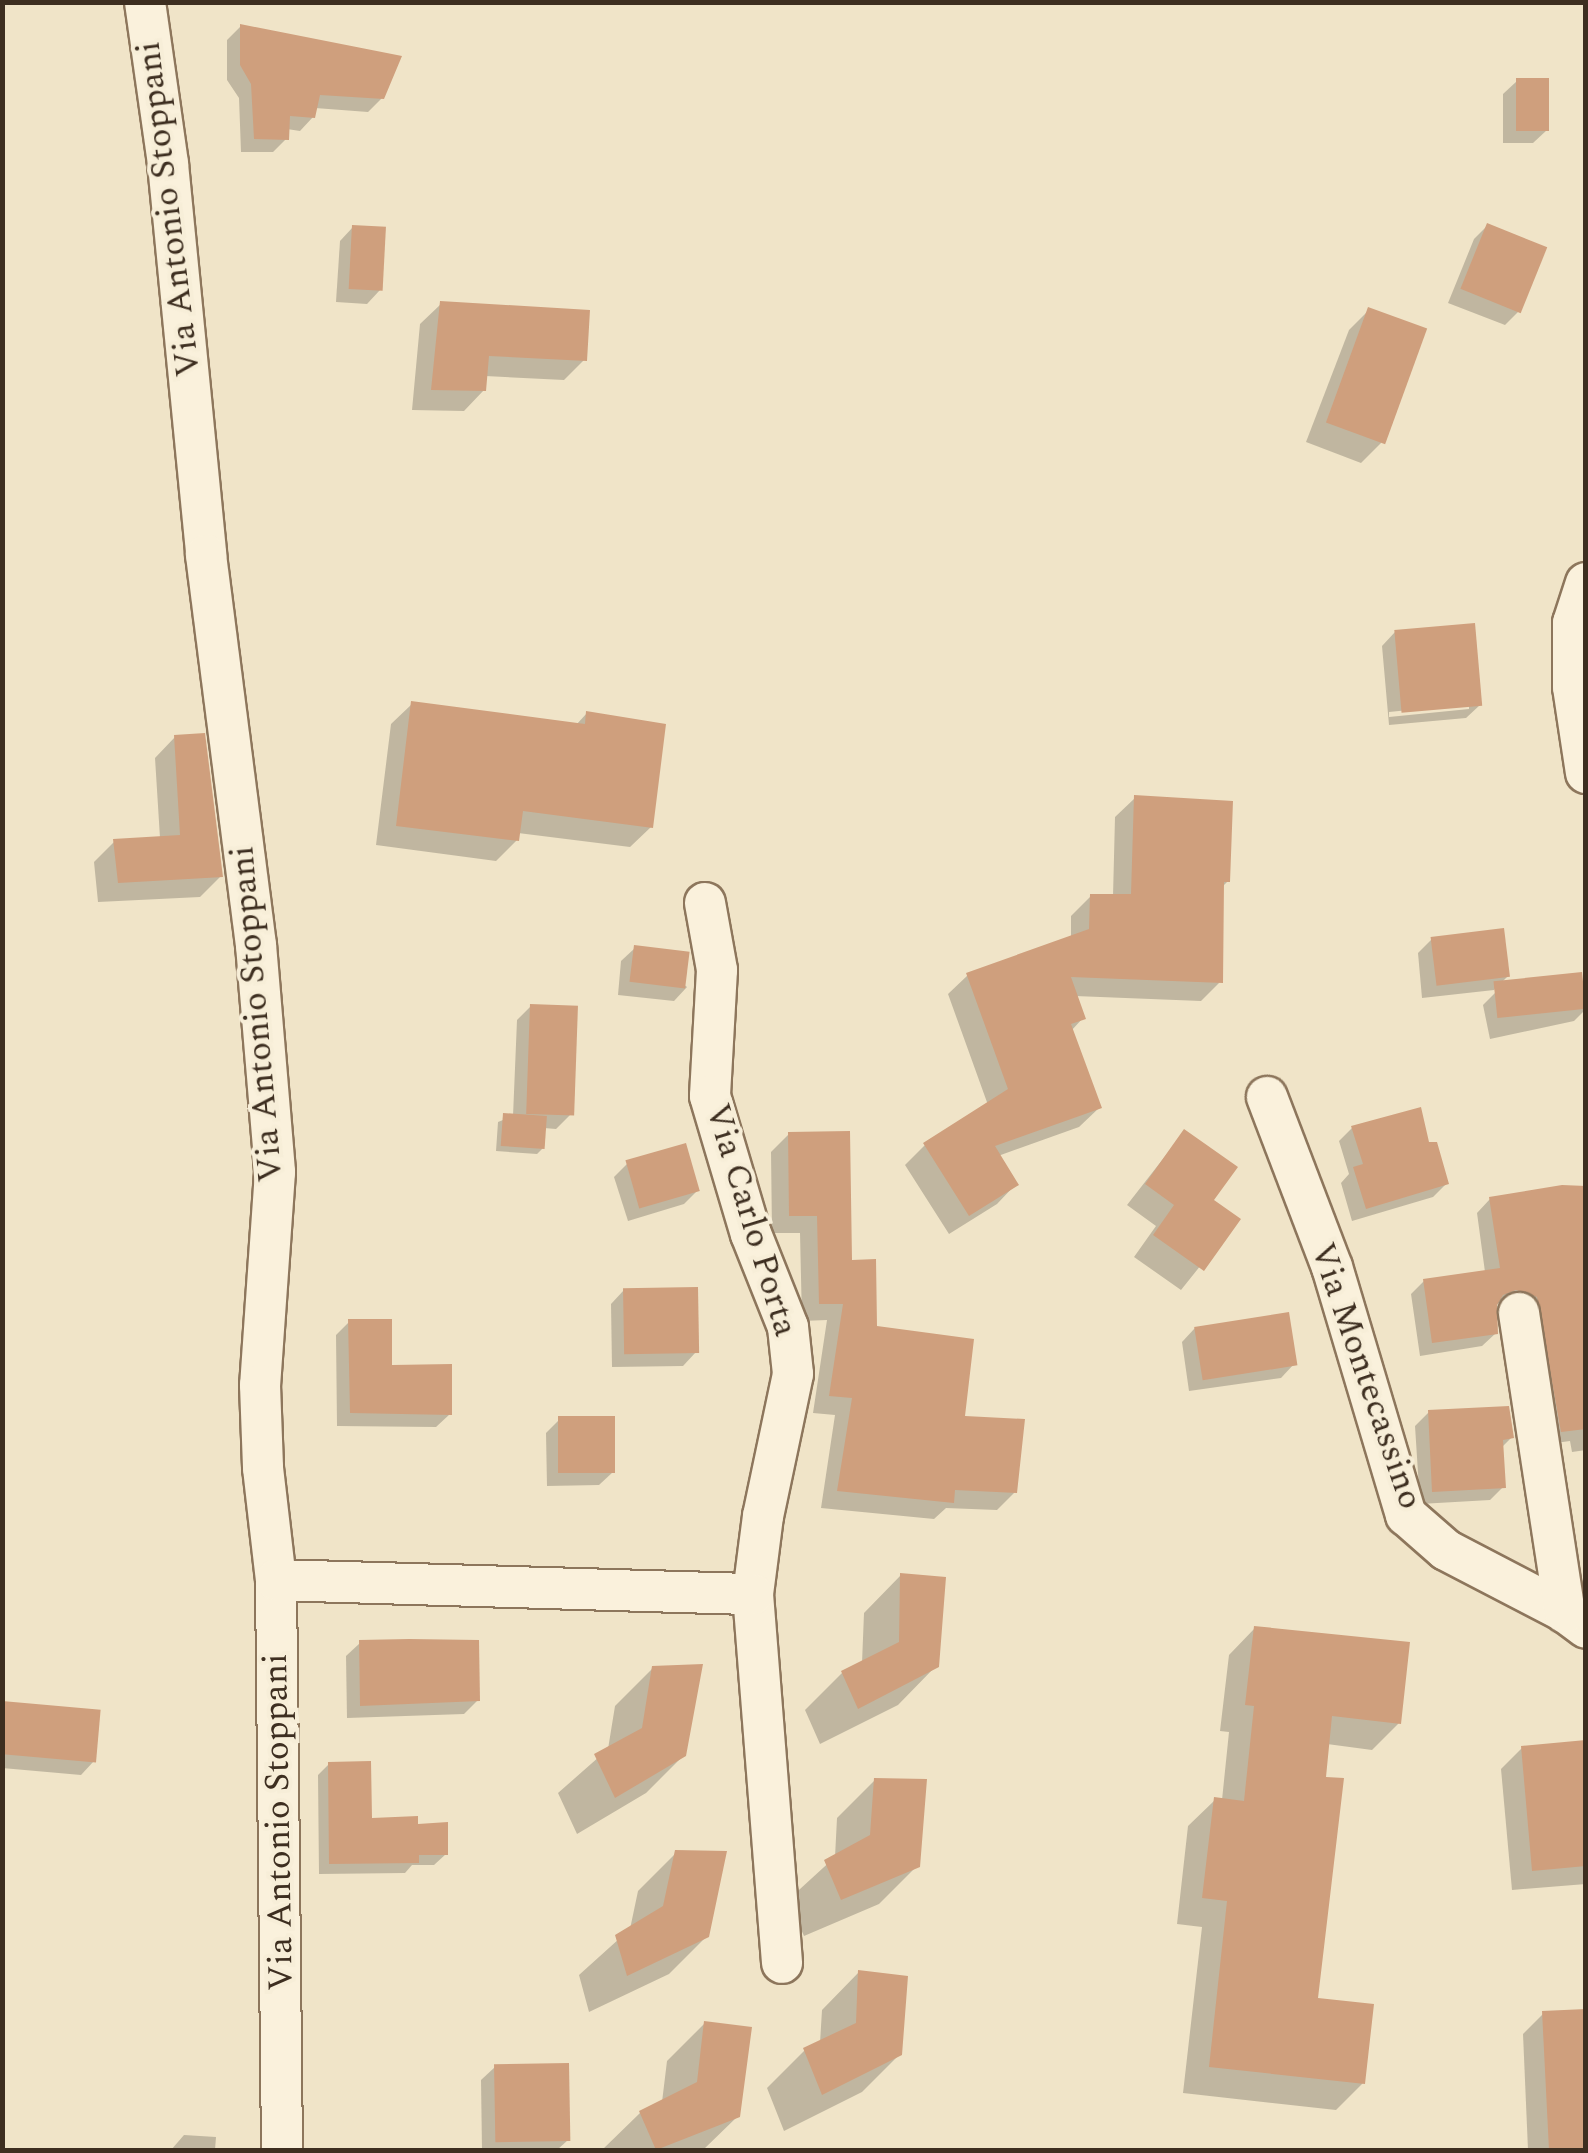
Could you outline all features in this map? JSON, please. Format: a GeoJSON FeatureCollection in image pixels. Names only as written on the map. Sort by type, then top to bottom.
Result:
{"type":"FeatureCollection","features":[{"type":"Feature","properties":{"kind":"street","name":"Via Antonio Stoppani"},"geometry":{"type":"LineString","coordinates":[[145,2],[168,164],[206,555],[260,983],[275,1172],[260,1385],[263,1468],[276,1580],[282,2150]]}},
{"type":"Feature","properties":{"kind":"street"},"geometry":{"type":"LineString","coordinates":[[1586,584],[1573,623],[1573,687],[1586,772]]}},
{"type":"Feature","properties":{"kind":"street","name":"Via Carlo Porta"},"geometry":{"type":"LineString","coordinates":[[705,903],[718,970],[710,1096],[751,1234],[788,1327],[793,1374],[763,1516],[753,1594],[782,1964]]}},
{"type":"Feature","properties":{"kind":"street","name":"Via Montecassino"},"geometry":{"type":"LineString","coordinates":[[1266,1097],[1332,1267],[1406,1515],[1446,1550],[1575,1620]]}},
{"type":"Feature","properties":{"kind":"street"},"geometry":{"type":"LineString","coordinates":[[1519,1313],[1575,1620]]}},
{"type":"Feature","properties":{"kind":"street"},"geometry":{"type":"LineString","coordinates":[[276,1580],[753,1594]]}},
{"type":"Feature","properties":{"kind":"building"},"geometry":{"type":"Polygon","coordinates":[[[240,24],[402,56],[384,99],[320,95],[315,118],[290,116],[289,140],[254,139],[251,84],[240,65],[240,24]]]}},
{"type":"Feature","properties":{"kind":"building"},"geometry":{"type":"Polygon","coordinates":[[[1516,78],[1549,78],[1549,131],[1516,131],[1516,78]]]}},
{"type":"Feature","properties":{"kind":"building"},"geometry":{"type":"Polygon","coordinates":[[[1487,223],[1547,247],[1521,313],[1460,289],[1487,223]]]}},
{"type":"Feature","properties":{"kind":"building"},"geometry":{"type":"Polygon","coordinates":[[[352,225],[386,227],[383,291],[349,289],[352,225]]]}},
{"type":"Feature","properties":{"kind":"building"},"geometry":{"type":"Polygon","coordinates":[[[440,301],[590,310],[587,361],[489,356],[486,391],[431,390],[440,301]]]}},
{"type":"Feature","properties":{"kind":"building"},"geometry":{"type":"Polygon","coordinates":[[[1368,307],[1427,329],[1385,444],[1326,423],[1368,307]]]}},
{"type":"Feature","properties":{"kind":"building"},"geometry":{"type":"Polygon","coordinates":[[[1475,623],[1482,706],[1402,713],[1394,630],[1475,623]]]}},
{"type":"Feature","properties":{"kind":"building"},"geometry":{"type":"Polygon","coordinates":[[[411,701],[585,724],[586,711],[666,724],[653,828],[523,811],[519,841],[396,826],[411,701]]]}},
{"type":"Feature","properties":{"kind":"building"},"geometry":{"type":"Polygon","coordinates":[[[205,733],[223,877],[118,883],[113,839],[180,835],[174,735],[205,733]]]}},
{"type":"Feature","properties":{"kind":"building"},"geometry":{"type":"Polygon","coordinates":[[[1134,795],[1233,801],[1230,882],[1224,882],[1223,983],[1071,977],[1086,1019],[1071,1024],[1102,1108],[995,1146],[1019,1185],[969,1216],[923,1143],[1008,1089],[966,973],[1089,929],[1090,894],[1131,894],[1134,795]]]}},
{"type":"Feature","properties":{"kind":"building"},"geometry":{"type":"Polygon","coordinates":[[[1504,928],[1510,977],[1437,986],[1431,937],[1504,928]]]}},
{"type":"Feature","properties":{"kind":"building"},"geometry":{"type":"Polygon","coordinates":[[[634,945],[690,952],[685,989],[629,982],[634,945]]]}},
{"type":"Feature","properties":{"kind":"building"},"geometry":{"type":"Polygon","coordinates":[[[1582,972],[1586,1009],[1497,1018],[1493,981],[1582,972]]]}},
{"type":"Feature","properties":{"kind":"building"},"geometry":{"type":"Polygon","coordinates":[[[530,1004],[578,1006],[574,1116],[526,1114],[530,1004]]]}},
{"type":"Feature","properties":{"kind":"building"},"geometry":{"type":"Polygon","coordinates":[[[1421,1107],[1429,1142],[1437,1142],[1449,1184],[1366,1209],[1353,1167],[1363,1164],[1351,1126],[1421,1107]]]}},
{"type":"Feature","properties":{"kind":"building"},"geometry":{"type":"Polygon","coordinates":[[[503,1113],[547,1116],[545,1149],[501,1146],[503,1113]]]}},
{"type":"Feature","properties":{"kind":"building"},"geometry":{"type":"Polygon","coordinates":[[[1184,1129],[1238,1167],[1214,1200],[1241,1219],[1204,1271],[1153,1235],[1174,1205],[1145,1184],[1184,1129]]]}},
{"type":"Feature","properties":{"kind":"building"},"geometry":{"type":"Polygon","coordinates":[[[850,1131],[852,1260],[876,1259],[877,1326],[974,1339],[965,1416],[1025,1419],[1017,1493],[955,1490],[954,1503],[837,1491],[852,1398],[829,1396],[843,1304],[819,1304],[817,1216],[789,1216],[788,1132],[850,1131]]]}},
{"type":"Feature","properties":{"kind":"building"},"geometry":{"type":"Polygon","coordinates":[[[686,1143],[700,1191],[639,1208],[625,1160],[686,1143]]]}},
{"type":"Feature","properties":{"kind":"building"},"geometry":{"type":"Polygon","coordinates":[[[1562,1185],[1586,1186],[1586,1429],[1561,1432],[1537,1297],[1516,1290],[1503,1295],[1497,1305],[1498,1334],[1432,1343],[1423,1279],[1500,1268],[1489,1197],[1562,1185]]]}},
{"type":"Feature","properties":{"kind":"building"},"geometry":{"type":"Polygon","coordinates":[[[698,1287],[699,1353],[624,1354],[623,1288],[698,1287]]]}},
{"type":"Feature","properties":{"kind":"building"},"geometry":{"type":"Polygon","coordinates":[[[1289,1312],[1297,1365],[1203,1380],[1194,1327],[1289,1312]]]}},
{"type":"Feature","properties":{"kind":"building"},"geometry":{"type":"Polygon","coordinates":[[[348,1319],[392,1319],[392,1365],[452,1364],[452,1415],[350,1413],[348,1319]]]}},
{"type":"Feature","properties":{"kind":"building"},"geometry":{"type":"Polygon","coordinates":[[[1509,1406],[1514,1438],[1503,1440],[1506,1488],[1432,1492],[1428,1410],[1509,1406]]]}},
{"type":"Feature","properties":{"kind":"building"},"geometry":{"type":"Polygon","coordinates":[[[558,1416],[615,1416],[615,1473],[558,1473],[558,1416]]]}},
{"type":"Feature","properties":{"kind":"building"},"geometry":{"type":"Polygon","coordinates":[[[900,1573],[946,1577],[939,1667],[858,1709],[841,1671],[899,1642],[900,1573]]]}},
{"type":"Feature","properties":{"kind":"building"},"geometry":{"type":"Polygon","coordinates":[[[1254,1626],[1410,1642],[1401,1724],[1332,1716],[1326,1777],[1344,1778],[1318,1998],[1374,2004],[1365,2084],[1209,2067],[1227,1901],[1202,1898],[1214,1797],[1244,1801],[1254,1706],[1245,1705],[1254,1626]]]}},
{"type":"Feature","properties":{"kind":"building"},"geometry":{"type":"Polygon","coordinates":[[[359,1640],[479,1640],[480,1701],[360,1706],[359,1640]]]}},
{"type":"Feature","properties":{"kind":"building"},"geometry":{"type":"Polygon","coordinates":[[[703,1664],[686,1756],[615,1798],[594,1754],[642,1728],[652,1666],[703,1664]]]}},
{"type":"Feature","properties":{"kind":"building"},"geometry":{"type":"Polygon","coordinates":[[[2,1701],[101,1710],[96,1762],[2,1754],[2,1701]]]}},
{"type":"Feature","properties":{"kind":"building"},"geometry":{"type":"Polygon","coordinates":[[[1586,1740],[1586,1866],[1532,1871],[1521,1746],[1586,1740]]]}},
{"type":"Feature","properties":{"kind":"building"},"geometry":{"type":"Polygon","coordinates":[[[371,1761],[372,1818],[418,1816],[418,1824],[448,1822],[448,1855],[419,1855],[419,1863],[329,1864],[328,1762],[371,1761]]]}},
{"type":"Feature","properties":{"kind":"building"},"geometry":{"type":"Polygon","coordinates":[[[874,1778],[927,1779],[920,1867],[841,1900],[824,1860],[870,1835],[874,1778]]]}},
{"type":"Feature","properties":{"kind":"building"},"geometry":{"type":"Polygon","coordinates":[[[675,1850],[727,1851],[709,1937],[627,1976],[615,1935],[663,1906],[675,1850]]]}},
{"type":"Feature","properties":{"kind":"building"},"geometry":{"type":"Polygon","coordinates":[[[858,1970],[908,1976],[902,2055],[822,2095],[803,2048],[856,2023],[858,1970]]]}},
{"type":"Feature","properties":{"kind":"building"},"geometry":{"type":"Polygon","coordinates":[[[1586,2009],[1586,2150],[1549,2150],[1542,2011],[1586,2009]]]}},
{"type":"Feature","properties":{"kind":"building"},"geometry":{"type":"Polygon","coordinates":[[[704,2021],[752,2027],[740,2117],[656,2150],[639,2111],[697,2082],[704,2021]]]}},
{"type":"Feature","properties":{"kind":"building"},"geometry":{"type":"Polygon","coordinates":[[[569,2063],[570,2141],[495,2142],[494,2064],[569,2063]]]}}]}
